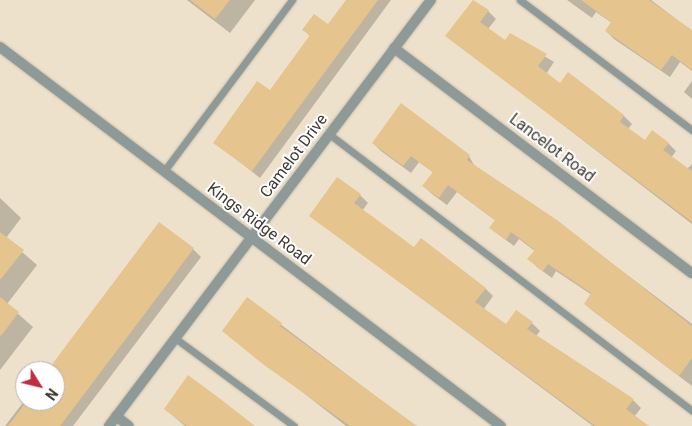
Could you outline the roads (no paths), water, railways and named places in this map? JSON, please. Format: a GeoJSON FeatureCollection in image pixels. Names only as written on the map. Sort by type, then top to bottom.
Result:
{"type":"FeatureCollection","features":[{"type":"Feature","properties":{"kind":"street","name":"Camelot Drive"},"geometry":{"type":"LineString","coordinates":[[108,426],[431,0]]}},
{"type":"Feature","properties":{"kind":"street","name":"Kings Ridge Road"},"geometry":{"type":"LineString","coordinates":[[0,47],[501,426]]}},
{"type":"Feature","properties":{"kind":"street","name":"Lancelot Road"},"geometry":{"type":"LineString","coordinates":[[394,48],[692,273]]}},
{"type":"Feature","properties":{"kind":"street"},"geometry":{"type":"LineString","coordinates":[[116,416],[129,426]]}},
{"type":"Feature","properties":{"kind":"lane"},"geometry":{"type":"LineString","coordinates":[[164,170],[292,0]]}},
{"type":"Feature","properties":{"kind":"lane"},"geometry":{"type":"LineString","coordinates":[[520,0],[692,130]]}},
{"type":"Feature","properties":{"kind":"lane"},"geometry":{"type":"LineString","coordinates":[[329,134],[692,410]]}},
{"type":"Feature","properties":{"kind":"lane"},"geometry":{"type":"LineString","coordinates":[[176,338],[294,426]]}}]}
